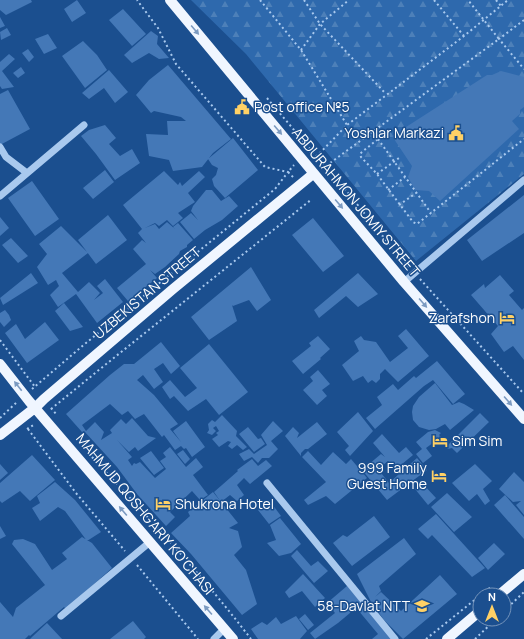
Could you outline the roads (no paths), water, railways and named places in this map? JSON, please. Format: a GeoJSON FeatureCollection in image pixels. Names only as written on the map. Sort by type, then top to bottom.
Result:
{"type":"FeatureCollection","features":[{"type":"Feature","properties":{"kind":"main road","name":"ABDURAHMON JOMIY STREET"},"geometry":{"type":"LineString","coordinates":[[170,0],[404,282],[524,419]]}},
{"type":"Feature","properties":{"kind":"main road","name":"UZBEKISTAN STREET"},"geometry":{"type":"LineString","coordinates":[[0,435],[36,408],[44,399],[173,289],[314,174]]}},
{"type":"Feature","properties":{"kind":"main road","name":"MAHMUD QOSHG'ARIY KO'CHASI"},"geometry":{"type":"LineString","coordinates":[[0,364],[233,639]]}},
{"type":"Feature","properties":{"kind":"main road"},"geometry":{"type":"LineString","coordinates":[[509,587],[524,574]]}},
{"type":"Feature","properties":{"kind":"main road"},"geometry":{"type":"LineString","coordinates":[[447,639],[472,618]]}},
{"type":"Feature","properties":{"kind":"street"},"geometry":{"type":"LineString","coordinates":[[0,196],[84,125]]}},
{"type":"Feature","properties":{"kind":"street"},"geometry":{"type":"LineString","coordinates":[[0,147],[6,157],[27,174]]}},
{"type":"Feature","properties":{"kind":"street"},"geometry":{"type":"LineString","coordinates":[[404,282],[524,180]]}},
{"type":"Feature","properties":{"kind":"street"},"geometry":{"type":"LineString","coordinates":[[267,484],[395,639]]}},
{"type":"Feature","properties":{"kind":"street"},"geometry":{"type":"LineString","coordinates":[[60,616],[150,542]]}},
{"type":"Feature","properties":{"kind":"street"},"geometry":{"type":"LineString","coordinates":[[214,639],[224,629]]}},
{"type":"Feature","properties":{"kind":"place","name":"Post office №5"},"geometry":{"type":"Point","coordinates":[242,107]}},
{"type":"Feature","properties":{"kind":"place","name":"Yoshlar Markazi"},"geometry":{"type":"Point","coordinates":[456,133]}},
{"type":"Feature","properties":{"kind":"place","name":"Zarafshon"},"geometry":{"type":"Point","coordinates":[507,318]}},
{"type":"Feature","properties":{"kind":"place","name":"Sim Sim"},"geometry":{"type":"Point","coordinates":[440,441]}},
{"type":"Feature","properties":{"kind":"place","name":"999 Family Guest Home"},"geometry":{"type":"Point","coordinates":[439,476]}},
{"type":"Feature","properties":{"kind":"place","name":"Shukrona Hotel"},"geometry":{"type":"Point","coordinates":[163,504]}},
{"type":"Feature","properties":{"kind":"place","name":"58-Davlat NTT"},"geometry":{"type":"Point","coordinates":[422,606]}}]}
